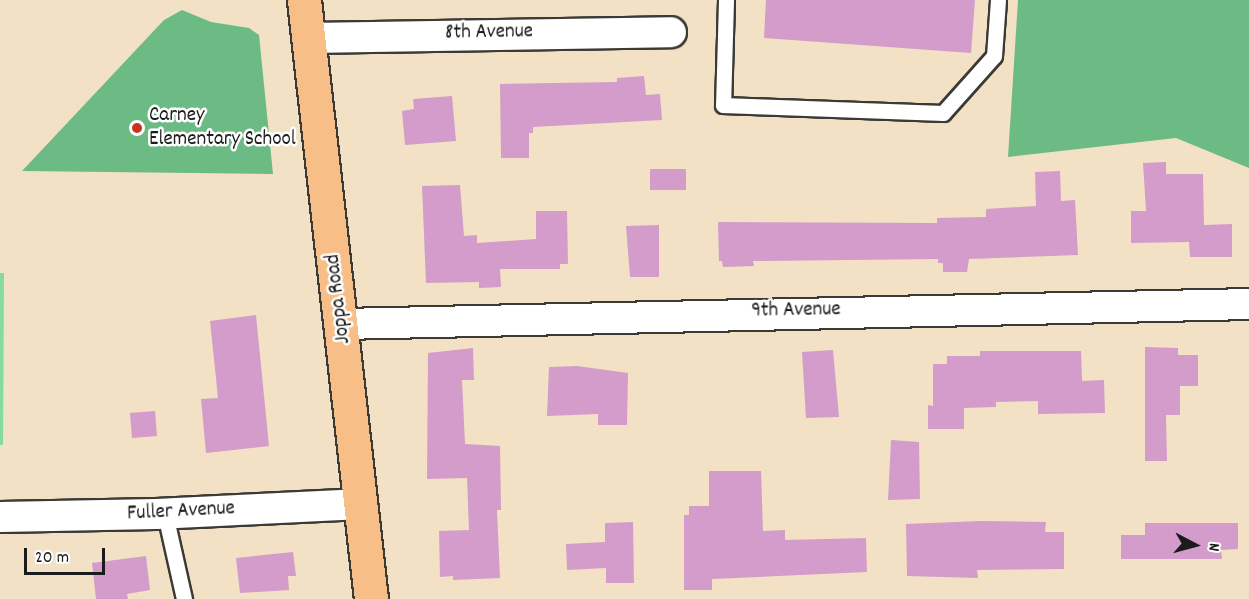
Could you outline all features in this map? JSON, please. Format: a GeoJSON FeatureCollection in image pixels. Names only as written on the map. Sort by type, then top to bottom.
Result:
{"type":"FeatureCollection","features":[{"type":"Feature","properties":{"kind":"main road","name":"Joppa Road"},"geometry":{"type":"LineString","coordinates":[[304,0],[371,599]]}},
{"type":"Feature","properties":{"kind":"street","name":"8th Avenue"},"geometry":{"type":"LineString","coordinates":[[308,38],[671,32]]}},
{"type":"Feature","properties":{"kind":"street","name":"9th Avenue"},"geometry":{"type":"LineString","coordinates":[[342,324],[1249,304]]}},
{"type":"Feature","properties":{"kind":"street","name":"Fuller Avenue"},"geometry":{"type":"LineString","coordinates":[[0,517],[165,514],[362,504]]}},
{"type":"Feature","properties":{"kind":"lane"},"geometry":{"type":"LineString","coordinates":[[726,0],[723,105],[943,113],[994,56],[998,0]]}},
{"type":"Feature","properties":{"kind":"lane"},"geometry":{"type":"LineString","coordinates":[[165,514],[184,599]]}},
{"type":"Feature","properties":{"kind":"green space"},"geometry":{"type":"Polygon","coordinates":[[[1018,0],[1249,0],[1249,168],[1176,138],[1008,157],[1018,0]]]}},
{"type":"Feature","properties":{"kind":"green space"},"geometry":{"type":"Polygon","coordinates":[[[182,10],[211,22],[249,28],[259,35],[273,174],[22,171],[164,20],[182,10]]]}},
{"type":"Feature","properties":{"kind":"green space"},"geometry":{"type":"Polygon","coordinates":[[[0,273],[4,273],[3,445],[0,445],[0,273]]]}},
{"type":"Feature","properties":{"kind":"building"},"geometry":{"type":"Polygon","coordinates":[[[766,0],[975,0],[971,53],[764,38],[766,0]]]}},
{"type":"Feature","properties":{"kind":"building"},"geometry":{"type":"Polygon","coordinates":[[[644,76],[646,95],[660,94],[662,120],[533,127],[533,133],[529,133],[529,158],[501,158],[500,84],[617,82],[617,78],[644,76]]]}},
{"type":"Feature","properties":{"kind":"building"},"geometry":{"type":"Polygon","coordinates":[[[452,96],[456,141],[405,145],[402,111],[414,109],[413,99],[452,96]]]}},
{"type":"Feature","properties":{"kind":"building"},"geometry":{"type":"Polygon","coordinates":[[[1166,162],[1166,174],[1203,174],[1204,225],[1232,224],[1232,257],[1190,257],[1189,242],[1131,243],[1131,211],[1146,211],[1143,163],[1166,162]]]}},
{"type":"Feature","properties":{"kind":"building"},"geometry":{"type":"Polygon","coordinates":[[[650,169],[686,169],[686,190],[650,190],[650,169]]]}},
{"type":"Feature","properties":{"kind":"building"},"geometry":{"type":"Polygon","coordinates":[[[1060,171],[1061,201],[1075,200],[1078,255],[969,259],[967,272],[943,272],[943,263],[938,263],[938,259],[753,261],[754,266],[723,267],[722,261],[719,261],[718,222],[937,223],[937,218],[986,217],[986,209],[1036,206],[1035,172],[1060,171]]]}},
{"type":"Feature","properties":{"kind":"building"},"geometry":{"type":"Polygon","coordinates":[[[460,185],[464,236],[477,235],[477,243],[536,239],[536,211],[567,211],[568,264],[560,264],[560,269],[500,269],[501,287],[479,288],[479,282],[426,283],[422,186],[460,185]]]}},
{"type":"Feature","properties":{"kind":"building"},"geometry":{"type":"Polygon","coordinates":[[[659,225],[659,277],[630,277],[626,226],[659,225]]]}},
{"type":"Feature","properties":{"kind":"building"},"geometry":{"type":"Polygon","coordinates":[[[256,315],[269,446],[206,453],[201,399],[218,398],[210,321],[256,315]]]}},
{"type":"Feature","properties":{"kind":"building"},"geometry":{"type":"Polygon","coordinates":[[[1145,347],[1178,348],[1178,355],[1198,355],[1198,386],[1180,386],[1180,415],[1166,415],[1167,461],[1145,461],[1145,347]]]}},
{"type":"Feature","properties":{"kind":"building"},"geometry":{"type":"Polygon","coordinates":[[[473,348],[474,380],[462,380],[465,444],[500,446],[501,510],[497,510],[500,578],[453,580],[453,576],[440,577],[439,531],[469,530],[467,478],[427,479],[428,353],[473,348]]]}},
{"type":"Feature","properties":{"kind":"building"},"geometry":{"type":"Polygon","coordinates":[[[833,350],[839,417],[806,418],[802,352],[833,350]]]}},
{"type":"Feature","properties":{"kind":"building"},"geometry":{"type":"Polygon","coordinates":[[[980,351],[1081,351],[1082,381],[1104,380],[1105,413],[1038,414],[1038,401],[996,402],[996,407],[964,408],[964,429],[928,429],[928,405],[933,406],[933,364],[947,364],[947,356],[980,356],[980,351]]]}},
{"type":"Feature","properties":{"kind":"building"},"geometry":{"type":"Polygon","coordinates":[[[577,366],[628,373],[627,425],[598,425],[598,414],[547,416],[549,367],[577,366]]]}},
{"type":"Feature","properties":{"kind":"building"},"geometry":{"type":"Polygon","coordinates":[[[155,411],[157,436],[132,438],[130,413],[155,411]]]}},
{"type":"Feature","properties":{"kind":"building"},"geometry":{"type":"Polygon","coordinates":[[[891,440],[919,442],[920,499],[888,500],[891,440]]]}},
{"type":"Feature","properties":{"kind":"building"},"geometry":{"type":"Polygon","coordinates":[[[709,471],[761,471],[763,531],[785,530],[785,540],[866,538],[867,572],[712,579],[712,590],[684,590],[684,515],[689,515],[689,506],[709,506],[709,471]]]}},
{"type":"Feature","properties":{"kind":"building"},"geometry":{"type":"Polygon","coordinates":[[[981,521],[1046,522],[1045,532],[1064,532],[1064,569],[977,570],[978,578],[907,576],[906,524],[981,521]]]}},
{"type":"Feature","properties":{"kind":"building"},"geometry":{"type":"Polygon","coordinates":[[[633,522],[634,583],[606,583],[606,568],[567,570],[566,544],[605,542],[605,523],[633,522]]]}},
{"type":"Feature","properties":{"kind":"building"},"geometry":{"type":"Polygon","coordinates":[[[1145,523],[1238,523],[1238,549],[1221,550],[1222,559],[1121,559],[1121,535],[1145,535],[1145,523]]]}},
{"type":"Feature","properties":{"kind":"building"},"geometry":{"type":"Polygon","coordinates":[[[293,552],[296,576],[288,576],[289,590],[240,593],[236,558],[293,552]]]}},
{"type":"Feature","properties":{"kind":"building"},"geometry":{"type":"Polygon","coordinates":[[[146,556],[150,590],[127,594],[128,599],[96,599],[92,563],[146,556]]]}},
{"type":"Feature","properties":{"kind":"place","name":"Carney Elementary School"},"geometry":{"type":"Point","coordinates":[137,128]}}]}
